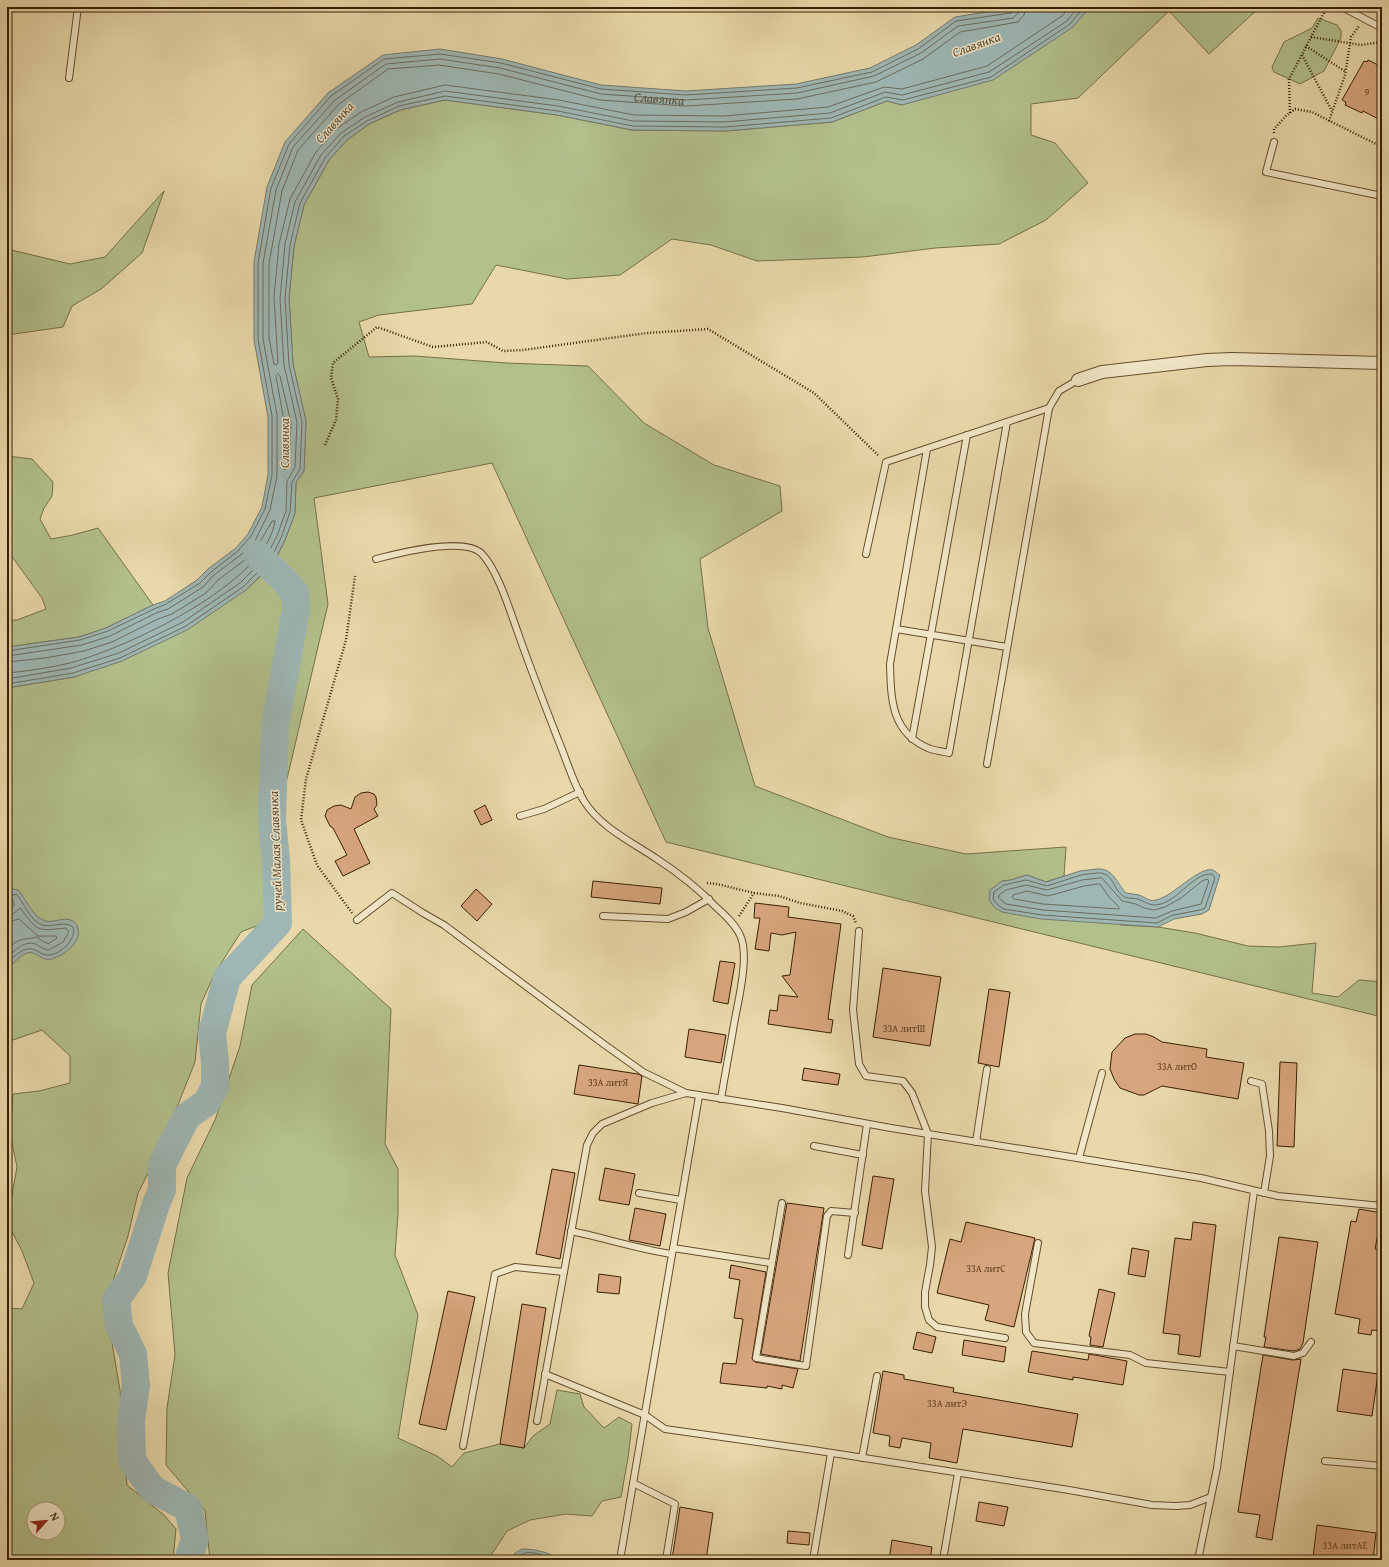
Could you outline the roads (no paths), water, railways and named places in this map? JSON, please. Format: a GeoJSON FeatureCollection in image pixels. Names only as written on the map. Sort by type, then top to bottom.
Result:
{"type":"FeatureCollection","features":[{"type":"Feature","properties":{"kind":"street"},"geometry":{"type":"LineString","coordinates":[[1078,380],[1102,372],[1213,360],[1232,359],[1382,363]]}},
{"type":"Feature","properties":{"kind":"lane"},"geometry":{"type":"LineString","coordinates":[[69,78],[78,7]]}},
{"type":"Feature","properties":{"kind":"lane"},"geometry":{"type":"LineString","coordinates":[[1342,7],[1382,28]]}},
{"type":"Feature","properties":{"kind":"lane"},"geometry":{"type":"LineString","coordinates":[[1274,142],[1266,172],[1382,196]]}},
{"type":"Feature","properties":{"kind":"lane"},"geometry":{"type":"LineString","coordinates":[[987,764],[1049,408],[1059,391],[1078,380]]}},
{"type":"Feature","properties":{"kind":"lane"},"geometry":{"type":"LineString","coordinates":[[866,554],[886,462],[1049,408]]}},
{"type":"Feature","properties":{"kind":"lane"},"geometry":{"type":"LineString","coordinates":[[927,449],[890,664],[892,701],[897,721],[912,739],[928,748],[949,753],[1007,422]]}},
{"type":"Feature","properties":{"kind":"lane"},"geometry":{"type":"LineString","coordinates":[[912,739],[967,435]]}},
{"type":"Feature","properties":{"kind":"lane"},"geometry":{"type":"LineString","coordinates":[[376,558],[444,546],[463,546],[474,548],[482,553],[504,593],[535,681],[585,802],[597,818],[615,833],[656,858],[695,886],[733,924],[741,936],[744,968],[721,1099]]}},
{"type":"Feature","properties":{"kind":"lane"},"geometry":{"type":"LineString","coordinates":[[896,629],[1007,647]]}},
{"type":"Feature","properties":{"kind":"lane"},"geometry":{"type":"LineString","coordinates":[[520,816],[544,809],[580,792]]}},
{"type":"Feature","properties":{"kind":"lane"},"geometry":{"type":"LineString","coordinates":[[357,920],[392,893],[444,925],[643,1072],[686,1093],[1201,1178],[1278,1196],[1382,1206]]}},
{"type":"Feature","properties":{"kind":"lane"},"geometry":{"type":"LineString","coordinates":[[602,916],[668,919],[686,912],[709,899]]}},
{"type":"Feature","properties":{"kind":"lane"},"geometry":{"type":"LineString","coordinates":[[859,931],[853,1010],[859,1064],[866,1076],[903,1081],[912,1093],[928,1134],[924,1191],[932,1247],[924,1292],[925,1307],[929,1320],[937,1327],[1005,1338]]}},
{"type":"Feature","properties":{"kind":"lane"},"geometry":{"type":"LineString","coordinates":[[976,1142],[986,1069]]}},
{"type":"Feature","properties":{"kind":"lane"},"geometry":{"type":"LineString","coordinates":[[1079,1158],[1102,1073]]}},
{"type":"Feature","properties":{"kind":"lane"},"geometry":{"type":"LineString","coordinates":[[1250,1081],[1262,1084],[1269,1131],[1270,1156],[1264,1193]]}},
{"type":"Feature","properties":{"kind":"lane"},"geometry":{"type":"LineString","coordinates":[[536,1421],[587,1145],[593,1133],[602,1124],[652,1103],[686,1093]]}},
{"type":"Feature","properties":{"kind":"lane"},"geometry":{"type":"LineString","coordinates":[[620,1560],[699,1096]]}},
{"type":"Feature","properties":{"kind":"lane"},"geometry":{"type":"LineString","coordinates":[[848,1255],[867,1124]]}},
{"type":"Feature","properties":{"kind":"lane"},"geometry":{"type":"LineString","coordinates":[[814,1146],[863,1155]]}},
{"type":"Feature","properties":{"kind":"lane"},"geometry":{"type":"LineString","coordinates":[[1198,1560],[1217,1468],[1254,1191]]}},
{"type":"Feature","properties":{"kind":"lane"},"geometry":{"type":"LineString","coordinates":[[639,1193],[681,1200]]}},
{"type":"Feature","properties":{"kind":"lane"},"geometry":{"type":"LineString","coordinates":[[782,1203],[756,1358],[806,1366],[826,1216],[831,1211],[854,1213]]}},
{"type":"Feature","properties":{"kind":"lane"},"geometry":{"type":"LineString","coordinates":[[571,1231],[648,1250],[672,1251],[771,1263]]}},
{"type":"Feature","properties":{"kind":"lane"},"geometry":{"type":"LineString","coordinates":[[1038,1243],[1025,1314],[1026,1332],[1034,1343],[1130,1355],[1146,1364],[1230,1372]]}},
{"type":"Feature","properties":{"kind":"lane"},"geometry":{"type":"LineString","coordinates":[[463,1446],[495,1274],[515,1268],[564,1272]]}},
{"type":"Feature","properties":{"kind":"lane"},"geometry":{"type":"LineString","coordinates":[[1233,1346],[1294,1356],[1303,1353],[1311,1342]]}},
{"type":"Feature","properties":{"kind":"lane"},"geometry":{"type":"LineString","coordinates":[[545,1374],[645,1415],[665,1429],[831,1453],[1152,1505],[1190,1505],[1211,1497]]}},
{"type":"Feature","properties":{"kind":"lane"},"geometry":{"type":"LineString","coordinates":[[862,1458],[877,1376]]}},
{"type":"Feature","properties":{"kind":"lane"},"geometry":{"type":"LineString","coordinates":[[813,1560],[831,1453]]}},
{"type":"Feature","properties":{"kind":"lane"},"geometry":{"type":"LineString","coordinates":[[1325,1461],[1382,1466]]}},
{"type":"Feature","properties":{"kind":"lane"},"geometry":{"type":"LineString","coordinates":[[943,1560],[958,1473]]}},
{"type":"Feature","properties":{"kind":"lane"},"geometry":{"type":"LineString","coordinates":[[633,1483],[675,1504],[666,1560]]}},
{"type":"Feature","properties":{"kind":"water","name":"Славянка"},"geometry":{"type":"Polygon","coordinates":[[[1016,7],[1090,7],[1073,27],[993,80],[902,105],[887,101],[832,122],[725,131],[632,130],[557,115],[445,100],[400,110],[369,124],[347,140],[329,160],[304,205],[294,246],[289,298],[293,364],[306,421],[304,471],[296,482],[295,513],[285,540],[274,562],[246,590],[187,630],[122,661],[74,677],[7,688],[7,647],[79,637],[106,628],[153,605],[165,601],[197,580],[208,569],[236,548],[248,534],[262,507],[268,475],[268,417],[254,340],[254,262],[267,187],[285,142],[328,93],[383,55],[440,49],[502,59],[601,85],[686,91],[796,84],[870,68],[916,45],[955,17],[1016,7]]]}},
{"type":"Feature","properties":{"kind":"water"},"geometry":{"type":"Polygon","coordinates":[[[1102,869],[1111,873],[1126,893],[1139,895],[1151,900],[1156,900],[1171,893],[1201,872],[1213,870],[1220,875],[1209,910],[1202,914],[1174,919],[1158,927],[1041,919],[1002,912],[995,908],[989,900],[990,890],[1002,881],[1027,875],[1046,882],[1080,871],[1102,869]]]}},
{"type":"Feature","properties":{"kind":"water"},"geometry":{"type":"Polygon","coordinates":[[[12,889],[18,890],[34,913],[41,919],[49,921],[69,919],[76,924],[78,928],[77,939],[71,948],[62,955],[52,959],[45,959],[33,953],[27,953],[7,968],[7,911],[10,904],[8,893],[12,889]]]}},
{"type":"Feature","properties":{"kind":"water"},"geometry":{"type":"Polygon","coordinates":[[[522,1549],[542,1552],[560,1560],[512,1560],[515,1553],[522,1549]]]}},
{"type":"Feature","properties":{"kind":"waterway","name":"ручей Малая Славянка"},"geometry":{"type":"LineString","coordinates":[[188,1560],[195,1539],[188,1508],[152,1489],[132,1461],[131,1421],[136,1385],[133,1354],[119,1326],[116,1300],[133,1276],[156,1204],[162,1190],[162,1166],[187,1116],[206,1103],[215,1087],[215,1062],[212,1033],[227,978],[278,923],[276,861],[272,819],[275,726],[296,609],[295,593],[285,581],[257,554]]}}]}
